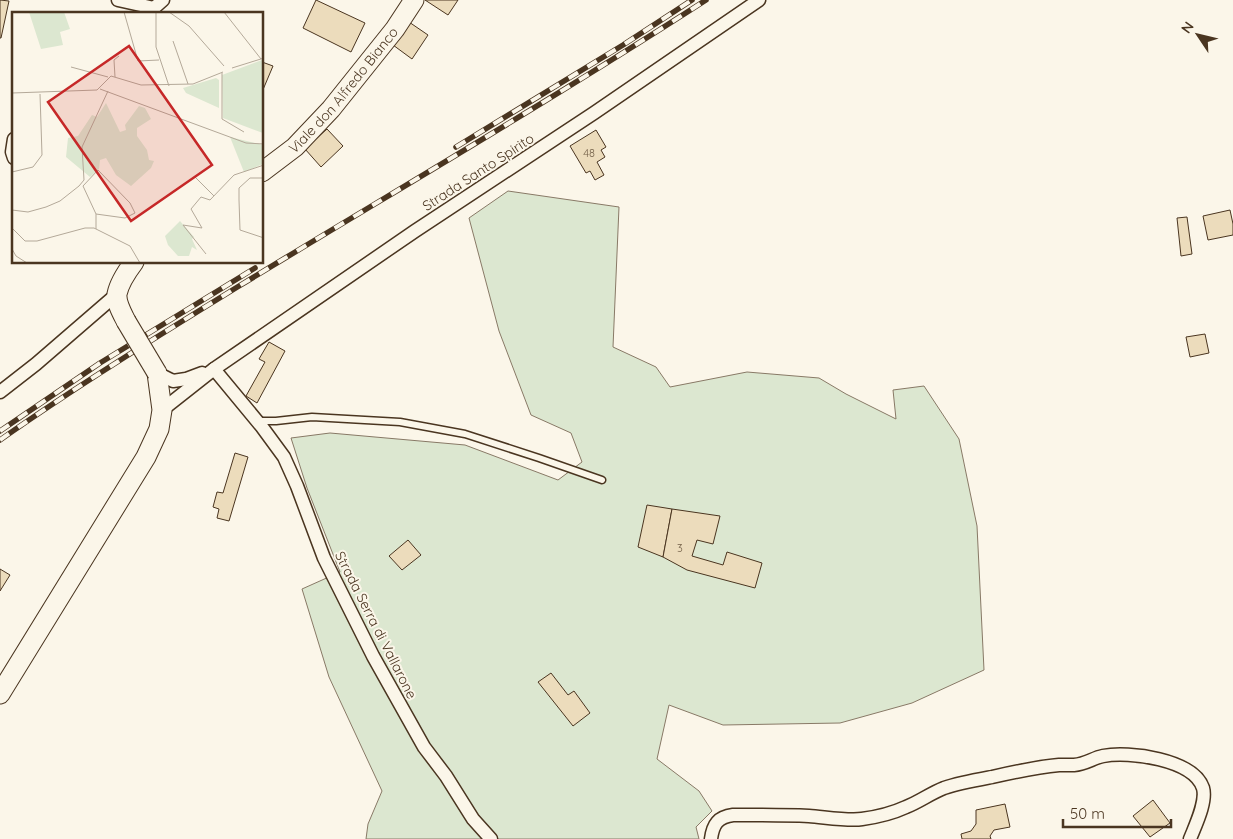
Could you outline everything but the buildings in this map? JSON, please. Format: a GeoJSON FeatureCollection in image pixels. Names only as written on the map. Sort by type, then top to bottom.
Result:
{"type":"FeatureCollection","features":[{"type":"Feature","properties":{"kind":"street"},"geometry":{"type":"LineString","coordinates":[[118,0],[154,8],[163,0]]}},
{"type":"Feature","properties":{"kind":"street","name":"Viale don Alfredo Bianco"},"geometry":{"type":"LineString","coordinates":[[264,170],[295,147],[331,109],[395,29],[414,0]]}},
{"type":"Feature","properties":{"kind":"street","name":"Strada Santo Spirito"},"geometry":{"type":"LineString","coordinates":[[161,415],[214,369],[415,231],[594,113],[759,0]]}},
{"type":"Feature","properties":{"kind":"street"},"geometry":{"type":"LineString","coordinates":[[0,392],[36,364],[117,294],[125,273],[132,264]]}},
{"type":"Feature","properties":{"kind":"street"},"geometry":{"type":"LineString","coordinates":[[0,694],[146,457],[159,430],[161,415],[157,373],[126,321],[120,309],[117,294]]}},
{"type":"Feature","properties":{"kind":"street","name":"Strada Santo Spirito"},"geometry":{"type":"LineString","coordinates":[[157,373],[173,381],[186,379],[214,369]]}},
{"type":"Feature","properties":{"kind":"street","name":"Strada Serra di Vallarone"},"geometry":{"type":"LineString","coordinates":[[214,369],[284,457],[324,558],[373,656],[424,747],[446,776],[473,819],[491,839]]}},
{"type":"Feature","properties":{"kind":"street"},"geometry":{"type":"LineString","coordinates":[[711,839],[716,823],[726,816],[809,816],[860,819],[905,808],[944,789],[972,781],[1058,765],[1087,763],[1103,756],[1123,755],[1172,763],[1192,774],[1199,781],[1203,789],[1204,798],[1190,839]]}},
{"type":"Feature","properties":{"kind":"lane"},"geometry":{"type":"LineString","coordinates":[[256,421],[312,417],[400,422],[465,434],[602,480]]}},
{"type":"Feature","properties":{"kind":"green space"},"geometry":{"type":"Polygon","coordinates":[[[508,191],[619,207],[613,347],[656,367],[670,387],[747,372],[819,378],[896,419],[893,390],[924,386],[959,439],[977,526],[984,670],[912,703],[840,723],[723,725],[669,705],[657,759],[699,791],[712,811],[696,827],[699,839],[366,839],[368,824],[382,791],[329,677],[302,589],[340,572],[307,488],[291,438],[330,433],[465,445],[558,480],[582,462],[571,433],[531,415],[499,331],[469,218],[508,191]]]}},
{"type":"Feature","properties":{"kind":"railway"},"geometry":{"type":"LineString","coordinates":[[456,147],[623,45],[692,0]]}},
{"type":"Feature","properties":{"kind":"railway"},"geometry":{"type":"LineString","coordinates":[[0,440],[178,324],[532,109],[706,0]]}},
{"type":"Feature","properties":{"kind":"railway"},"geometry":{"type":"LineString","coordinates":[[0,431],[100,363],[255,268]]}}]}
